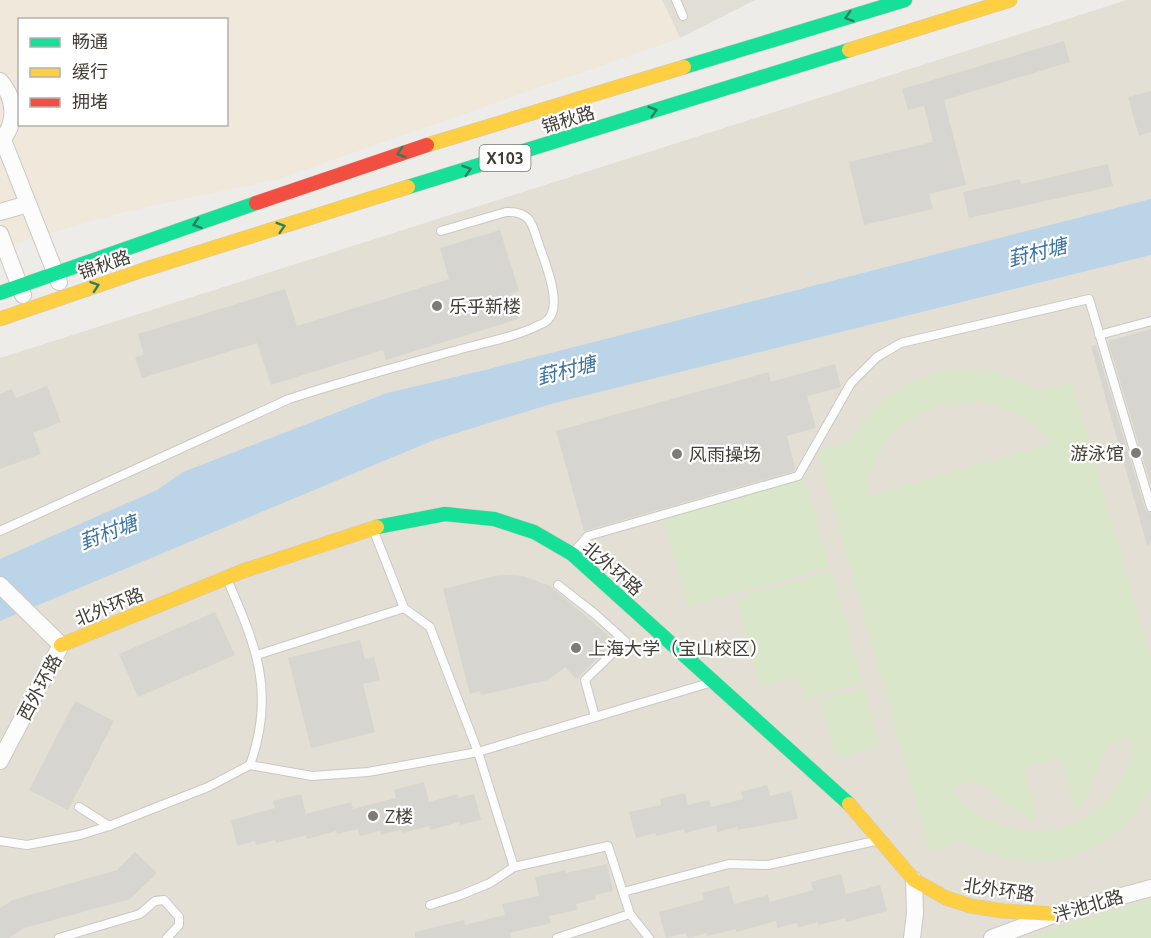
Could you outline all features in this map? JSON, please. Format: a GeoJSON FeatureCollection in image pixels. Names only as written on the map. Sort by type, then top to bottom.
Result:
{"type":"FeatureCollection","features":[{"type":"Feature","properties":{"kind":"main road","name":"锦秋路"},"geometry":{"type":"LineString","coordinates":[[0,293],[384,158],[905,0]]}},
{"type":"Feature","properties":{"kind":"main road","name":"锦秋路"},"geometry":{"type":"LineString","coordinates":[[0,319],[156,266],[1011,0]]}},
{"type":"Feature","properties":{"kind":"main road","name":"北外环路"},"geometry":{"type":"LineString","coordinates":[[61,645],[227,578],[373,528],[445,514],[494,519],[534,532],[572,554],[844,799],[914,880],[946,898],[971,906],[1003,911],[1056,914]]}},
{"type":"Feature","properties":{"kind":"street"},"geometry":{"type":"LineString","coordinates":[[0,81],[10,96],[13,109],[12,119],[1,141],[65,296]]}},
{"type":"Feature","properties":{"kind":"street"},"geometry":{"type":"LineString","coordinates":[[0,212],[28,204]]}},
{"type":"Feature","properties":{"kind":"street"},"geometry":{"type":"LineString","coordinates":[[0,234],[28,309]]}},
{"type":"Feature","properties":{"kind":"street"},"geometry":{"type":"LineString","coordinates":[[0,585],[61,645]]}},
{"type":"Feature","properties":{"kind":"street","name":"西外环路"},"geometry":{"type":"LineString","coordinates":[[0,761],[61,645]]}},
{"type":"Feature","properties":{"kind":"street"},"geometry":{"type":"LineString","coordinates":[[912,938],[915,913],[914,880]]}},
{"type":"Feature","properties":{"kind":"street","name":"泮池北路"},"geometry":{"type":"LineString","coordinates":[[992,938],[1056,914],[1151,888]]}},
{"type":"Feature","properties":{"kind":"lane"},"geometry":{"type":"LineString","coordinates":[[676,0],[683,16]]}},
{"type":"Feature","properties":{"kind":"lane"},"geometry":{"type":"LineString","coordinates":[[0,531],[289,399],[501,338],[539,326],[549,320],[553,312],[552,288],[533,225],[525,214],[507,212],[441,231]]}},
{"type":"Feature","properties":{"kind":"lane"},"geometry":{"type":"LineString","coordinates":[[572,554],[588,537],[798,476],[851,383],[877,357],[901,344],[1089,298],[1151,507]]}},
{"type":"Feature","properties":{"kind":"lane"},"geometry":{"type":"LineString","coordinates":[[1099,335],[1151,321]]}},
{"type":"Feature","properties":{"kind":"lane"},"geometry":{"type":"LineString","coordinates":[[373,528],[404,608],[430,627],[478,752],[514,867]]}},
{"type":"Feature","properties":{"kind":"lane"},"geometry":{"type":"LineString","coordinates":[[227,578],[251,634],[262,703],[261,727],[250,765]]}},
{"type":"Feature","properties":{"kind":"lane"},"geometry":{"type":"LineString","coordinates":[[558,585],[596,614],[625,641],[585,680],[595,717]]}},
{"type":"Feature","properties":{"kind":"lane"},"geometry":{"type":"LineString","coordinates":[[256,655],[404,608]]}},
{"type":"Feature","properties":{"kind":"lane"},"geometry":{"type":"LineString","coordinates":[[0,841],[27,845],[80,835],[208,788],[250,765],[312,776],[368,772],[478,752],[713,682]]}},
{"type":"Feature","properties":{"kind":"lane"},"geometry":{"type":"LineString","coordinates":[[79,807],[109,826]]}},
{"type":"Feature","properties":{"kind":"lane"},"geometry":{"type":"LineString","coordinates":[[623,892],[729,864],[768,865],[879,840]]}},
{"type":"Feature","properties":{"kind":"lane"},"geometry":{"type":"LineString","coordinates":[[430,905],[462,895],[489,883],[514,867],[608,846],[630,914],[649,938]]}},
{"type":"Feature","properties":{"kind":"lane"},"geometry":{"type":"LineString","coordinates":[[59,938],[140,914],[155,901],[164,900],[179,917],[179,924],[167,938]]}},
{"type":"Feature","properties":{"kind":"lane"},"geometry":{"type":"LineString","coordinates":[[557,938],[630,914]]}},
{"type":"Feature","properties":{"kind":"shaded area"},"geometry":{"type":"Polygon","coordinates":[[[0,0],[662,0],[680,38],[278,179],[123,212],[0,248],[0,0]]]}},
{"type":"Feature","properties":{"kind":"shaded area"},"geometry":{"type":"Polygon","coordinates":[[[662,0],[755,0],[680,38],[662,0]]]}},
{"type":"Feature","properties":{"kind":"shaded area","name":"上海大学（宝山校区）"},"geometry":{"type":"Polygon","coordinates":[[[1127,0],[1151,0],[1151,938],[0,938],[0,358],[1127,0]]]}},
{"type":"Feature","properties":{"kind":"green space"},"geometry":{"type":"Polygon","coordinates":[[[958,369],[980,370],[1010,377],[1038,391],[1072,382],[1151,659],[1151,789],[1120,829],[1103,842],[1084,852],[1064,858],[1022,861],[981,850],[962,841],[930,851],[817,451],[849,442],[870,414],[894,392],[940,372],[958,369]],[[975,401],[935,408],[917,416],[902,427],[878,456],[871,475],[868,496],[1051,444],[1027,420],[1008,410],[975,401]],[[1134,738],[1109,745],[1081,808],[1074,806],[1060,758],[1024,768],[1037,816],[1032,822],[976,781],[950,788],[975,812],[1003,826],[1032,831],[1061,828],[1087,817],[1109,798],[1125,771],[1134,738]]]}},
{"type":"Feature","properties":{"kind":"green space"},"geometry":{"type":"Polygon","coordinates":[[[804,475],[830,567],[688,607],[662,515],[804,475]]]}},
{"type":"Feature","properties":{"kind":"green space"},"geometry":{"type":"Polygon","coordinates":[[[832,571],[863,683],[804,699],[797,677],[760,687],[736,598],[832,571]]]}},
{"type":"Feature","properties":{"kind":"green space"},"geometry":{"type":"Polygon","coordinates":[[[864,688],[880,746],[836,758],[820,700],[864,688]]]}},
{"type":"Feature","properties":{"kind":"green space"},"geometry":{"type":"Polygon","coordinates":[[[1151,900],[1151,938],[1029,938],[1056,927],[1151,900]]]}},
{"type":"Feature","properties":{"kind":"water","name":"葑村塘"},"geometry":{"type":"Polygon","coordinates":[[[1151,199],[1151,255],[551,404],[434,440],[0,621],[0,559],[157,490],[183,472],[387,393],[485,370],[1151,199]]]}},
{"type":"Feature","properties":{"kind":"building"},"geometry":{"type":"Polygon","coordinates":[[[1064,41],[1070,62],[944,100],[966,185],[929,194],[933,209],[864,225],[849,162],[933,142],[924,106],[908,110],[902,89],[1064,41]]]}},
{"type":"Feature","properties":{"kind":"building"},"geometry":{"type":"Polygon","coordinates":[[[1151,91],[1151,132],[1139,136],[1128,97],[1151,91]]]}},
{"type":"Feature","properties":{"kind":"building"},"geometry":{"type":"Polygon","coordinates":[[[1108,164],[1113,186],[969,218],[963,192],[1020,179],[1021,184],[1108,164]]]}},
{"type":"Feature","properties":{"kind":"building","name":"乐乎新楼"},"geometry":{"type":"Polygon","coordinates":[[[500,230],[519,291],[511,294],[518,319],[386,360],[383,350],[271,385],[257,343],[142,378],[135,357],[144,355],[138,334],[285,289],[297,326],[449,279],[440,248],[500,230]]]}},
{"type":"Feature","properties":{"kind":"building"},"geometry":{"type":"Polygon","coordinates":[[[1151,329],[1151,485],[1108,341],[1151,329]]]}},
{"type":"Feature","properties":{"kind":"building"},"geometry":{"type":"Polygon","coordinates":[[[1096,345],[1145,509],[1151,513],[1151,544],[1147,545],[1091,346],[1096,345]]]}},
{"type":"Feature","properties":{"kind":"building","name":"风雨操场"},"geometry":{"type":"Polygon","coordinates":[[[835,364],[841,387],[807,396],[816,428],[787,436],[794,471],[584,531],[556,431],[769,372],[771,382],[835,364]]]}},
{"type":"Feature","properties":{"kind":"building"},"geometry":{"type":"Polygon","coordinates":[[[47,386],[61,422],[33,433],[41,454],[0,469],[0,394],[12,389],[16,398],[47,386]]]}},
{"type":"Feature","properties":{"kind":"building"},"geometry":{"type":"Polygon","coordinates":[[[494,576],[523,576],[550,586],[615,641],[576,679],[565,667],[548,680],[481,695],[480,691],[470,694],[443,589],[494,576]]]}},
{"type":"Feature","properties":{"kind":"building"},"geometry":{"type":"Polygon","coordinates":[[[215,612],[235,655],[138,697],[119,654],[215,612]]]}},
{"type":"Feature","properties":{"kind":"building"},"geometry":{"type":"Polygon","coordinates":[[[360,640],[365,659],[374,657],[380,680],[363,684],[375,732],[311,748],[288,658],[360,640]]]}},
{"type":"Feature","properties":{"kind":"building"},"geometry":{"type":"Polygon","coordinates":[[[75,701],[114,721],[68,810],[29,790],[75,701]]]}},
{"type":"Feature","properties":{"kind":"building","name":"Z楼"},"geometry":{"type":"Polygon","coordinates":[[[424,782],[429,802],[458,794],[459,798],[474,794],[481,820],[460,825],[459,822],[430,830],[429,826],[402,833],[401,830],[381,835],[380,831],[360,836],[358,829],[337,834],[336,831],[307,839],[306,835],[276,843],[275,840],[256,845],[255,841],[237,846],[231,820],[275,808],[273,801],[301,794],[306,814],[351,802],[353,809],[396,798],[394,790],[424,782]]]}},
{"type":"Feature","properties":{"kind":"building"},"geometry":{"type":"Polygon","coordinates":[[[767,785],[770,796],[791,791],[798,819],[737,830],[737,827],[717,832],[716,825],[685,833],[684,829],[636,838],[629,812],[661,805],[660,799],[685,793],[688,805],[709,800],[711,807],[743,799],[741,792],[767,785]]]}},
{"type":"Feature","properties":{"kind":"building"},"geometry":{"type":"Polygon","coordinates":[[[135,852],[157,873],[130,899],[24,928],[9,938],[0,938],[0,908],[13,900],[117,870],[135,852]]]}},
{"type":"Feature","properties":{"kind":"building"},"geometry":{"type":"Polygon","coordinates":[[[607,864],[613,891],[595,895],[596,899],[576,904],[577,910],[549,916],[551,923],[510,933],[511,938],[415,938],[415,932],[464,920],[465,925],[505,915],[502,904],[539,896],[535,877],[607,864]]]}},
{"type":"Feature","properties":{"kind":"building"},"geometry":{"type":"Polygon","coordinates":[[[841,874],[846,894],[880,885],[887,911],[846,922],[846,918],[798,928],[797,923],[777,928],[776,921],[736,932],[736,929],[688,938],[686,933],[666,938],[659,912],[704,900],[702,893],[729,886],[734,904],[768,895],[770,902],[813,890],[811,882],[841,874]]]}},
{"type":"Feature","properties":{"kind":"traffic: fast"},"geometry":{"type":"LineString","coordinates":[[684,67],[905,0]]}},
{"type":"Feature","properties":{"kind":"traffic: fast"},"geometry":{"type":"LineString","coordinates":[[408,187],[849,50]]}},
{"type":"Feature","properties":{"kind":"traffic: fast"},"geometry":{"type":"LineString","coordinates":[[0,293],[256,203]]}},
{"type":"Feature","properties":{"kind":"traffic: fast"},"geometry":{"type":"LineString","coordinates":[[377,527],[445,514],[494,519],[534,532],[572,554],[849,804]]}},
{"type":"Feature","properties":{"kind":"traffic: slow"},"geometry":{"type":"LineString","coordinates":[[849,50],[1010,0]]}},
{"type":"Feature","properties":{"kind":"traffic: slow"},"geometry":{"type":"LineString","coordinates":[[427,145],[684,67]]}},
{"type":"Feature","properties":{"kind":"traffic: slow"},"geometry":{"type":"LineString","coordinates":[[0,319],[146,269],[408,187]]}},
{"type":"Feature","properties":{"kind":"traffic: slow"},"geometry":{"type":"LineString","coordinates":[[61,645],[243,571],[377,527]]}},
{"type":"Feature","properties":{"kind":"traffic: slow"},"geometry":{"type":"LineString","coordinates":[[849,804],[914,880],[946,898],[971,906],[1003,911],[1056,914]]}},
{"type":"Feature","properties":{"kind":"traffic: jam"},"geometry":{"type":"LineString","coordinates":[[256,203],[427,145]]}},
{"type":"Feature","properties":{"kind":"place","name":"乐乎新楼"},"geometry":{"type":"Point","coordinates":[437,306]}},
{"type":"Feature","properties":{"kind":"place","name":"游泳馆"},"geometry":{"type":"Point","coordinates":[1136,453]}},
{"type":"Feature","properties":{"kind":"place","name":"风雨操场"},"geometry":{"type":"Point","coordinates":[677,454]}},
{"type":"Feature","properties":{"kind":"place","name":"上海大学（宝山校区）"},"geometry":{"type":"Point","coordinates":[576,648]}},
{"type":"Feature","properties":{"kind":"place","name":"Z楼"},"geometry":{"type":"Point","coordinates":[373,816]}}]}
